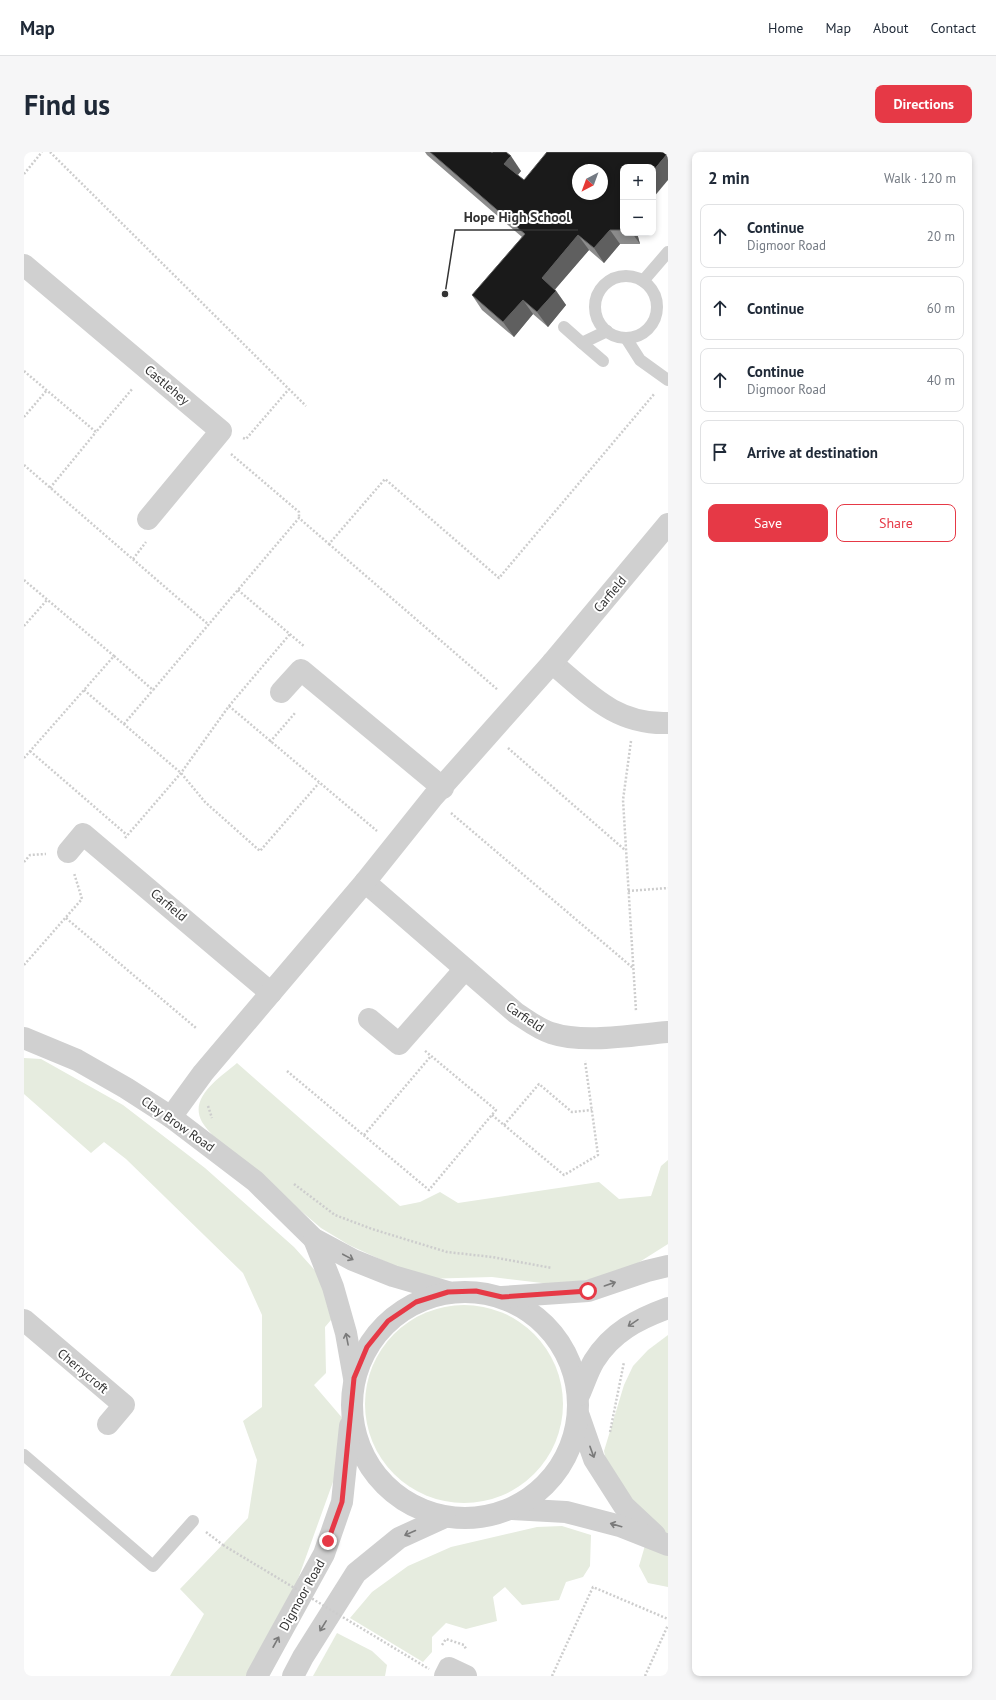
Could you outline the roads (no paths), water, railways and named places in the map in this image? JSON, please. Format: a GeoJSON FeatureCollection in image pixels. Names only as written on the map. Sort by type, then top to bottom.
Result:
{"type":"FeatureCollection","features":[{"type":"Feature","properties":{"kind":"street","name":"Castlehey"},"geometry":{"type":"LineString","coordinates":[[24,265],[148,369],[218,435],[148,519]]}},
{"type":"Feature","properties":{"kind":"street","name":"Carfield"},"geometry":{"type":"LineString","coordinates":[[172,1117],[203,1073],[365,882],[438,793],[552,663],[668,524]]}},
{"type":"Feature","properties":{"kind":"street"},"geometry":{"type":"LineString","coordinates":[[552,663],[602,705],[617,714],[657,724],[668,723]]}},
{"type":"Feature","properties":{"kind":"street"},"geometry":{"type":"LineString","coordinates":[[281,692],[301,670],[438,793]]}},
{"type":"Feature","properties":{"kind":"street","name":"Carfield"},"geometry":{"type":"LineString","coordinates":[[68,852],[83,834],[111,856],[271,993]]}},
{"type":"Feature","properties":{"kind":"street","name":"Carfield"},"geometry":{"type":"LineString","coordinates":[[365,882],[516,1013],[534,1025],[550,1033],[582,1038],[668,1032]]}},
{"type":"Feature","properties":{"kind":"street"},"geometry":{"type":"LineString","coordinates":[[369,1019],[399,1044],[465,969]]}},
{"type":"Feature","properties":{"kind":"street","name":"Clay Brow Road"},"geometry":{"type":"LineString","coordinates":[[24,1038],[78,1060],[172,1117],[255,1181],[314,1239],[353,1260],[393,1276],[448,1292]]}},
{"type":"Feature","properties":{"kind":"street","name":"Clay Brow Road"},"geometry":{"type":"LineString","coordinates":[[314,1239],[333,1288],[346,1334],[354,1378]]}},
{"type":"Feature","properties":{"kind":"street"},"geometry":{"type":"LineString","coordinates":[[502,1297],[588,1291],[647,1271],[668,1266]]}},
{"type":"Feature","properties":{"kind":"street"},"geometry":{"type":"LineString","coordinates":[[667,1545],[624,1506],[594,1459],[579,1405],[571,1363],[555,1335],[531,1312],[502,1297],[476,1291],[448,1292],[416,1302],[388,1321],[367,1347],[354,1378],[352,1415],[359,1446],[374,1473],[396,1495],[424,1511],[446,1517],[468,1519],[490,1516],[512,1509],[540,1491],[561,1466],[575,1436],[579,1405],[594,1361],[613,1337],[640,1318],[668,1308]]}},
{"type":"Feature","properties":{"kind":"street","name":"Cherrycroft"},"geometry":{"type":"LineString","coordinates":[[24,1320],[124,1405],[108,1424]]}},
{"type":"Feature","properties":{"kind":"street","name":"Digmoor Road"},"geometry":{"type":"LineString","coordinates":[[257,1676],[324,1554],[342,1502],[352,1415]]}},
{"type":"Feature","properties":{"kind":"street"},"geometry":{"type":"LineString","coordinates":[[512,1509],[566,1512],[620,1526],[667,1545]]}},
{"type":"Feature","properties":{"kind":"street"},"geometry":{"type":"LineString","coordinates":[[293,1676],[303,1657],[356,1573],[399,1538],[446,1517]]}},
{"type":"Feature","properties":{"kind":"street"},"geometry":{"type":"LineString","coordinates":[[437,1673],[449,1668],[466,1676]]}},
{"type":"Feature","properties":{"kind":"lane"},"geometry":{"type":"LineString","coordinates":[[643,281],[668,252]]}},
{"type":"Feature","properties":{"kind":"lane"},"geometry":{"type":"LineString","coordinates":[[624,276],[634,277],[643,281],[651,288],[656,296],[658,306],[652,325],[645,332],[636,337],[626,338],[616,336],[607,331],[600,323],[596,313],[596,303],[599,293],[605,284],[614,278],[624,276]]}},
{"type":"Feature","properties":{"kind":"lane"},"geometry":{"type":"LineString","coordinates":[[564,327],[603,361]]}},
{"type":"Feature","properties":{"kind":"lane"},"geometry":{"type":"LineString","coordinates":[[582,343],[607,331]]}},
{"type":"Feature","properties":{"kind":"lane"},"geometry":{"type":"LineString","coordinates":[[626,338],[640,360],[668,380]]}},
{"type":"Feature","properties":{"kind":"lane"},"geometry":{"type":"LineString","coordinates":[[24,1455],[153,1566],[193,1521]]}},
{"type":"Feature","properties":{"kind":"place","name":"Hope High School"},"geometry":{"type":"Point","coordinates":[445,294]}}]}
